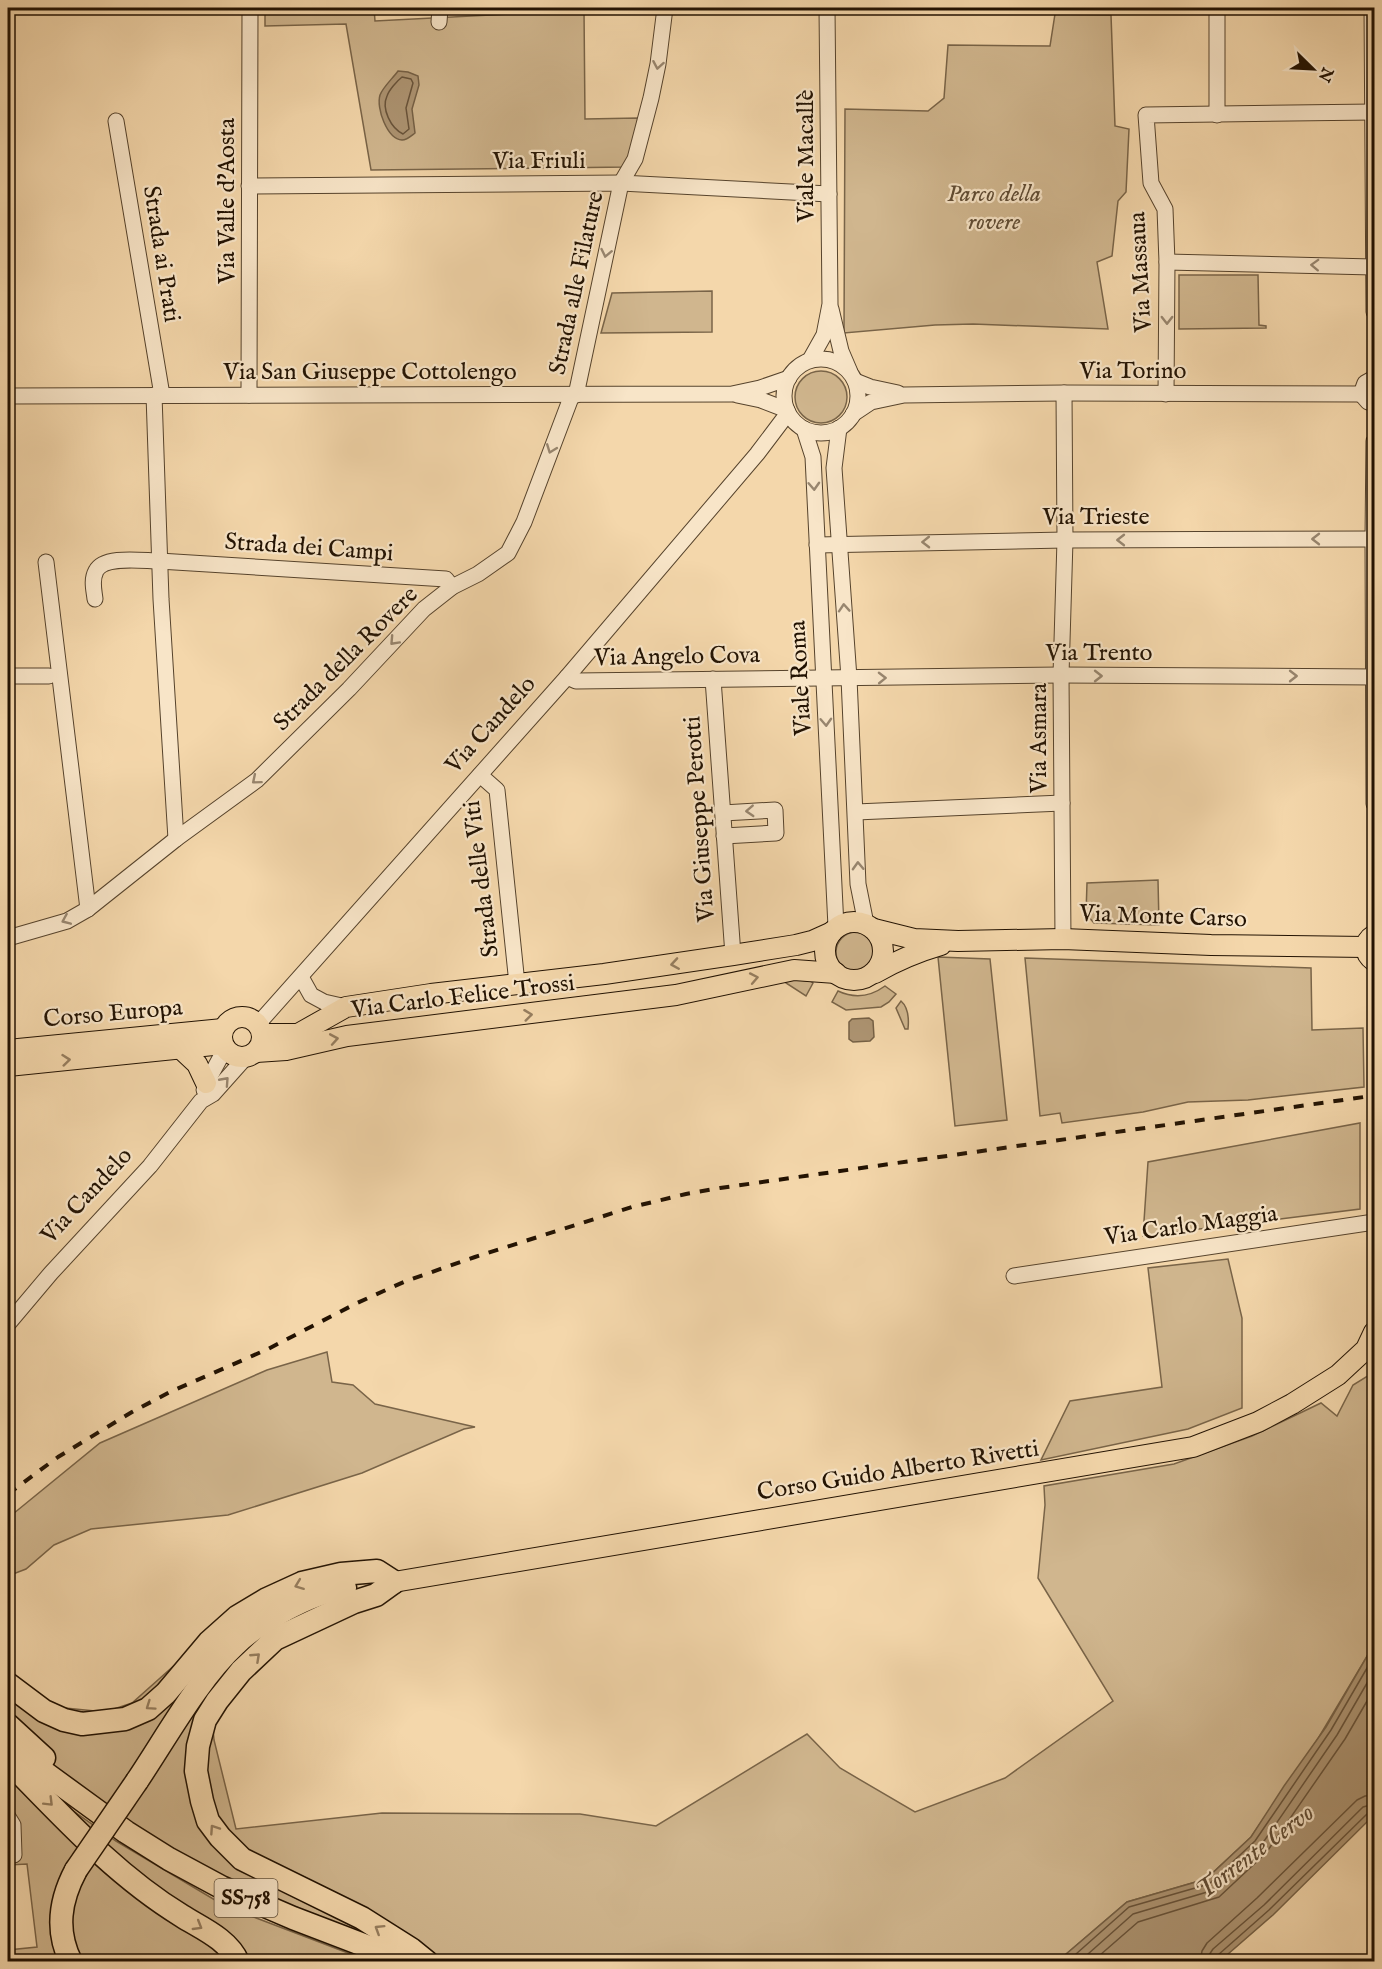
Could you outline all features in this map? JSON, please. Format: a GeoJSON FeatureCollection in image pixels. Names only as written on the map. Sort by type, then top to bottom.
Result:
{"type":"FeatureCollection","features":[{"type":"Feature","properties":{"kind":"highway"},"geometry":{"type":"LineString","coordinates":[[8,1684],[44,1710],[64,1720],[82,1724],[125,1719],[148,1709],[166,1693],[209,1642],[237,1617],[267,1599],[302,1583],[341,1574],[377,1571],[394,1582]]}},
{"type":"Feature","properties":{"kind":"highway"},"geometry":{"type":"LineString","coordinates":[[71,1962],[66,1953],[61,1925],[63,1900],[76,1870],[212,1669],[236,1643],[264,1622],[299,1603],[333,1590],[394,1582]]}},
{"type":"Feature","properties":{"kind":"highway"},"geometry":{"type":"LineString","coordinates":[[394,1582],[376,1595],[354,1602],[275,1639],[241,1671],[205,1720],[198,1746],[196,1771],[208,1821],[242,1859],[362,1918],[427,1962]]}},
{"type":"Feature","properties":{"kind":"highway","name":"SS758"},"geometry":{"type":"LineString","coordinates":[[8,1725],[95,1810]]}},
{"type":"Feature","properties":{"kind":"highway","name":"SS758"},"geometry":{"type":"LineString","coordinates":[[8,1746],[95,1810],[169,1859],[221,1887],[293,1918],[408,1962]]}},
{"type":"Feature","properties":{"kind":"highway"},"geometry":{"type":"LineString","coordinates":[[8,1761],[130,1880],[155,1900],[224,1942],[238,1962]]}},
{"type":"Feature","properties":{"kind":"main road"},"geometry":{"type":"LineString","coordinates":[[851,921],[870,926],[883,944],[884,953],[877,969],[870,976],[862,979],[852,980],[836,974],[830,968],[825,953],[828,938],[834,929],[851,921]]}},
{"type":"Feature","properties":{"kind":"main road","name":"Via Monte Carso"},"geometry":{"type":"LineString","coordinates":[[870,926],[914,939],[958,941],[1064,939],[1372,948]]}},
{"type":"Feature","properties":{"kind":"main road","name":"Via Carlo Felice Trossi"},"geometry":{"type":"LineString","coordinates":[[256,1042],[298,1034],[346,1007],[733,956],[812,941],[834,929]]}},
{"type":"Feature","properties":{"kind":"main road","name":"Via Monte Carso"},"geometry":{"type":"LineString","coordinates":[[870,976],[918,952],[958,941]]}},
{"type":"Feature","properties":{"kind":"main road","name":"Via Carlo Felice Trossi"},"geometry":{"type":"LineString","coordinates":[[256,1042],[286,1050],[347,1036],[676,995],[794,970],[836,974]]}},
{"type":"Feature","properties":{"kind":"main road"},"geometry":{"type":"LineString","coordinates":[[237,1017],[248,1018],[256,1042],[234,1056],[224,1041],[231,1020],[237,1017]]}},
{"type":"Feature","properties":{"kind":"main road","name":"Corso Europa"},"geometry":{"type":"LineString","coordinates":[[8,1066],[181,1049],[224,1041]]}},
{"type":"Feature","properties":{"kind":"main road","name":"Corso Europa"},"geometry":{"type":"LineString","coordinates":[[8,1050],[224,1041]]}},
{"type":"Feature","properties":{"kind":"main road"},"geometry":{"type":"LineString","coordinates":[[181,1049],[197,1064],[204,1092]]}},
{"type":"Feature","properties":{"kind":"main road","name":"Corso Guido Alberto Rivetti"},"geometry":{"type":"LineString","coordinates":[[394,1582],[1192,1447],[1258,1422],[1338,1375],[1366,1349],[1374,1332]]}},
{"type":"Feature","properties":{"kind":"street","name":"Via Valle d'Aosta"},"geometry":{"type":"LineString","coordinates":[[249,395],[250,8]]}},
{"type":"Feature","properties":{"kind":"street","name":"Strada alle Filature"},"geometry":{"type":"LineString","coordinates":[[574,395],[621,183],[635,159],[651,98],[665,8]]}},
{"type":"Feature","properties":{"kind":"street","name":"Viale Macallè"},"geometry":{"type":"LineString","coordinates":[[810,360],[824,335],[830,304],[828,8]]}},
{"type":"Feature","properties":{"kind":"street"},"geometry":{"type":"LineString","coordinates":[[1217,8],[1217,115],[1373,112]]}},
{"type":"Feature","properties":{"kind":"street"},"geometry":{"type":"LineString","coordinates":[[1372,8],[1374,312]]}},
{"type":"Feature","properties":{"kind":"street","name":"Via Massaua"},"geometry":{"type":"LineString","coordinates":[[1166,394],[1165,209],[1151,183],[1146,116],[1217,115]]}},
{"type":"Feature","properties":{"kind":"street","name":"Strada ai Prati"},"geometry":{"type":"LineString","coordinates":[[116,121],[158,395]]}},
{"type":"Feature","properties":{"kind":"street","name":"Via Friuli"},"geometry":{"type":"LineString","coordinates":[[249,186],[621,183],[829,194]]}},
{"type":"Feature","properties":{"kind":"street"},"geometry":{"type":"LineString","coordinates":[[1167,262],[1373,267]]}},
{"type":"Feature","properties":{"kind":"street","name":"Viale Macallè"},"geometry":{"type":"LineString","coordinates":[[830,304],[841,351],[852,376]]}},
{"type":"Feature","properties":{"kind":"street"},"geometry":{"type":"LineString","coordinates":[[810,360],[832,360],[842,365],[852,376],[858,392],[857,403],[853,414],[839,428],[822,432],[794,419],[784,399],[785,388],[794,370],[810,360]]}},
{"type":"Feature","properties":{"kind":"street","name":"Via Torino"},"geometry":{"type":"LineString","coordinates":[[852,376],[870,387],[904,394],[1361,394]]}},
{"type":"Feature","properties":{"kind":"street","name":"Via San Giuseppe Cottolengo"},"geometry":{"type":"LineString","coordinates":[[8,396],[732,394],[789,378]]}},
{"type":"Feature","properties":{"kind":"street"},"geometry":{"type":"LineString","coordinates":[[1374,378],[1365,383],[1361,394],[1368,402],[1374,404]]}},
{"type":"Feature","properties":{"kind":"street","name":"Via Asmara"},"geometry":{"type":"LineString","coordinates":[[1064,393],[1065,540],[1061,675],[1064,939]]}},
{"type":"Feature","properties":{"kind":"street","name":"Via San Giuseppe Cottolengo"},"geometry":{"type":"LineString","coordinates":[[732,394],[761,400],[794,419]]}},
{"type":"Feature","properties":{"kind":"street","name":"Via Torino"},"geometry":{"type":"LineString","coordinates":[[853,414],[871,402],[904,394]]}},
{"type":"Feature","properties":{"kind":"street"},"geometry":{"type":"LineString","coordinates":[[158,395],[159,561],[176,839]]}},
{"type":"Feature","properties":{"kind":"street","name":"Strada della Rovere"},"geometry":{"type":"LineString","coordinates":[[8,938],[67,921],[88,909],[176,839],[257,780],[350,689],[424,609],[452,587],[478,574],[508,553],[524,522],[574,395]]}},
{"type":"Feature","properties":{"kind":"street","name":"Via Candelo"},"geometry":{"type":"LineString","coordinates":[[204,1092],[213,1094],[256,1042],[301,977],[567,677],[757,454],[794,419]]}},
{"type":"Feature","properties":{"kind":"street","name":"Viale Roma"},"geometry":{"type":"LineString","coordinates":[[794,419],[813,457],[834,929]]}},
{"type":"Feature","properties":{"kind":"street","name":"Viale Roma"},"geometry":{"type":"LineString","coordinates":[[839,428],[834,468],[849,678],[858,884],[870,926]]}},
{"type":"Feature","properties":{"kind":"street"},"geometry":{"type":"LineString","coordinates":[[1374,441],[1374,804]]}},
{"type":"Feature","properties":{"kind":"street","name":"Via Trieste"},"geometry":{"type":"LineString","coordinates":[[817,545],[1065,540],[1374,540]]}},
{"type":"Feature","properties":{"kind":"street","name":"Strada dei Campi"},"geometry":{"type":"LineString","coordinates":[[95,599],[93,582],[96,570],[105,561],[159,561],[446,579],[452,587]]}},
{"type":"Feature","properties":{"kind":"street"},"geometry":{"type":"LineString","coordinates":[[46,562],[88,909]]}},
{"type":"Feature","properties":{"kind":"street","name":"Via Trento"},"geometry":{"type":"LineString","coordinates":[[824,677],[1061,675],[1374,677]]}},
{"type":"Feature","properties":{"kind":"street"},"geometry":{"type":"LineString","coordinates":[[8,676],[49,676]]}},
{"type":"Feature","properties":{"kind":"street","name":"Via Angelo Cova"},"geometry":{"type":"LineString","coordinates":[[567,677],[576,681],[824,677]]}},
{"type":"Feature","properties":{"kind":"street","name":"Via Giuseppe Perotti"},"geometry":{"type":"LineString","coordinates":[[712,680],[733,956]]}},
{"type":"Feature","properties":{"kind":"street","name":"Strada delle Viti"},"geometry":{"type":"LineString","coordinates":[[480,775],[497,790],[517,984]]}},
{"type":"Feature","properties":{"kind":"street"},"geometry":{"type":"LineString","coordinates":[[856,812],[1062,803]]}},
{"type":"Feature","properties":{"kind":"street"},"geometry":{"type":"LineString","coordinates":[[723,813],[775,810],[776,833],[724,836]]}},
{"type":"Feature","properties":{"kind":"street","name":"Via Carlo Felice Trossi"},"geometry":{"type":"LineString","coordinates":[[301,977],[311,995],[324,1002],[346,1007]]}},
{"type":"Feature","properties":{"kind":"street","name":"Via Candelo"},"geometry":{"type":"LineString","coordinates":[[8,1324],[51,1273],[150,1166],[204,1092],[224,1041]]}},
{"type":"Feature","properties":{"kind":"street","name":"Via Carlo Maggia"},"geometry":{"type":"LineString","coordinates":[[1014,1276],[1374,1222]]}},
{"type":"Feature","properties":{"kind":"street"},"geometry":{"type":"LineString","coordinates":[[8,1817],[13,1825],[14,1855]]}},
{"type":"Feature","properties":{"kind":"green space"},"geometry":{"type":"Polygon","coordinates":[[[265,8],[374,8],[375,21],[584,10],[585,119],[638,118],[628,167],[371,170],[346,24],[265,26],[265,8]]]}},
{"type":"Feature","properties":{"kind":"green space","name":"Parco della rovere"},"geometry":{"type":"Polygon","coordinates":[[[1055,14],[1111,15],[1115,126],[1129,129],[1126,192],[1118,201],[1112,256],[1097,262],[1108,329],[973,324],[844,333],[845,109],[928,111],[944,98],[948,45],[1050,46],[1055,14]]]}},
{"type":"Feature","properties":{"kind":"green space"},"geometry":{"type":"Polygon","coordinates":[[[1179,275],[1258,275],[1259,325],[1266,326],[1266,328],[1179,329],[1179,275]]]}},
{"type":"Feature","properties":{"kind":"green space"},"geometry":{"type":"Polygon","coordinates":[[[712,291],[712,332],[601,333],[612,293],[712,291]]]}},
{"type":"Feature","properties":{"kind":"green space"},"geometry":{"type":"Polygon","coordinates":[[[821,371],[831,373],[839,379],[845,387],[847,397],[845,407],[839,415],[831,421],[821,423],[811,421],[803,415],[797,407],[795,397],[797,387],[803,379],[811,373],[821,371]]]}},
{"type":"Feature","properties":{"kind":"green space"},"geometry":{"type":"Polygon","coordinates":[[[1158,880],[1159,925],[1094,923],[1086,914],[1087,883],[1158,880]]]}},
{"type":"Feature","properties":{"kind":"green space"},"geometry":{"type":"Polygon","coordinates":[[[856,932],[864,933],[870,938],[875,944],[875,960],[870,966],[864,971],[856,972],[848,971],[842,966],[837,960],[836,952],[837,944],[842,938],[848,933],[856,932]]]}},
{"type":"Feature","properties":{"kind":"green space"},"geometry":{"type":"Polygon","coordinates":[[[938,957],[990,959],[1007,1120],[955,1126],[938,957]]]}},
{"type":"Feature","properties":{"kind":"green space"},"geometry":{"type":"Polygon","coordinates":[[[1025,958],[1311,968],[1312,1030],[1363,1028],[1364,1087],[1248,1100],[1188,1102],[1143,1112],[1062,1123],[1060,1113],[1040,1116],[1025,958]]]}},
{"type":"Feature","properties":{"kind":"green space"},"geometry":{"type":"Polygon","coordinates":[[[785,980],[813,983],[806,996],[786,983],[785,980]]]}},
{"type":"Feature","properties":{"kind":"green space"},"geometry":{"type":"Polygon","coordinates":[[[885,986],[896,994],[881,1007],[846,1010],[832,1002],[838,991],[862,996],[874,993],[885,986]]]}},
{"type":"Feature","properties":{"kind":"green space"},"geometry":{"type":"Polygon","coordinates":[[[901,1001],[907,1010],[908,1029],[905,1029],[896,1008],[901,1001]]]}},
{"type":"Feature","properties":{"kind":"green space"},"geometry":{"type":"Polygon","coordinates":[[[1360,1123],[1360,1209],[1143,1236],[1148,1162],[1360,1123]]]}},
{"type":"Feature","properties":{"kind":"green space"},"geometry":{"type":"Polygon","coordinates":[[[1228,1259],[1242,1318],[1242,1408],[1188,1429],[1041,1460],[1070,1401],[1162,1387],[1148,1268],[1228,1259]]]}},
{"type":"Feature","properties":{"kind":"green space"},"geometry":{"type":"Polygon","coordinates":[[[327,1352],[332,1382],[353,1385],[375,1404],[475,1427],[464,1429],[362,1473],[228,1515],[91,1529],[54,1545],[26,1569],[8,1576],[8,1518],[100,1443],[267,1370],[327,1352]]]}},
{"type":"Feature","properties":{"kind":"green space"},"geometry":{"type":"Polygon","coordinates":[[[1374,1372],[1374,1637],[1369,1653],[1316,1742],[1251,1837],[1206,1879],[1127,1902],[1058,1961],[402,1961],[282,1868],[387,1953],[126,1832],[8,1725],[8,1672],[45,1706],[105,1712],[132,1703],[205,1638],[214,1740],[236,1829],[382,1813],[580,1814],[656,1826],[807,1734],[840,1768],[915,1812],[1005,1778],[1113,1701],[1038,1578],[1045,1505],[1044,1486],[1174,1464],[1252,1436],[1321,1403],[1337,1416],[1353,1385],[1374,1372]]]}},
{"type":"Feature","properties":{"kind":"green space"},"geometry":{"type":"Polygon","coordinates":[[[8,1765],[116,1841],[225,1906],[369,1961],[8,1961],[8,1950],[37,1947],[27,1864],[8,1865],[8,1765]]]}},
{"type":"Feature","properties":{"kind":"water"},"geometry":{"type":"Polygon","coordinates":[[[398,71],[418,76],[419,85],[412,109],[415,133],[402,140],[387,129],[381,115],[379,101],[383,89],[398,71]]]}},
{"type":"Feature","properties":{"kind":"water"},"geometry":{"type":"Polygon","coordinates":[[[869,1018],[873,1021],[874,1037],[870,1041],[853,1042],[849,1039],[849,1022],[852,1019],[869,1018]]]}},
{"type":"Feature","properties":{"kind":"water","name":"Torrente Cervo"},"geometry":{"type":"Polygon","coordinates":[[[1374,1639],[1374,1815],[1273,1915],[1220,1961],[1058,1961],[1127,1902],[1206,1879],[1251,1837],[1326,1727],[1369,1653],[1374,1639]]]}},
{"type":"Feature","properties":{"kind":"railway"},"geometry":{"type":"LineString","coordinates":[[8,1494],[58,1457],[132,1412],[170,1392],[268,1349],[357,1303],[406,1281],[632,1207],[720,1188],[1364,1097]]}}]}
